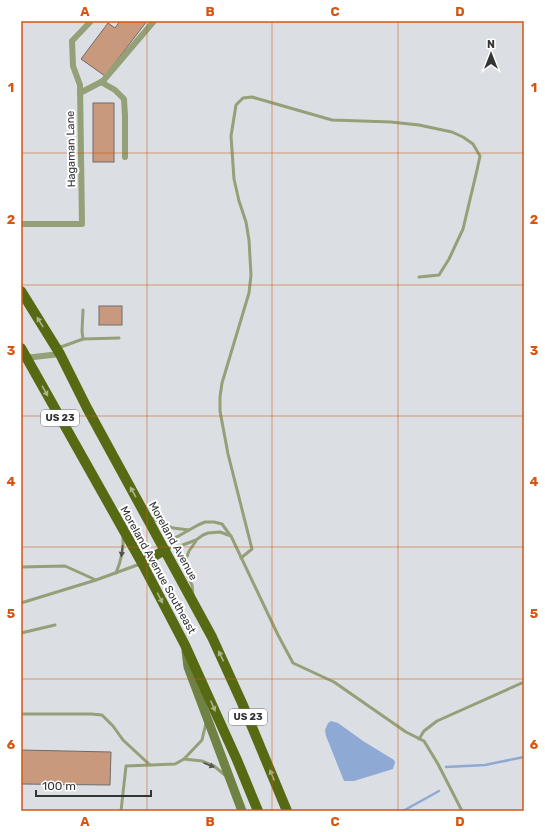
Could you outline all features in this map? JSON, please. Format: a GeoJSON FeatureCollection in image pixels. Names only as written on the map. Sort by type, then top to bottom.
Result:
{"type":"FeatureCollection","features":[{"type":"Feature","properties":{"kind":"main road","name":"Moreland Avenue"},"geometry":{"type":"LineString","coordinates":[[21,291],[58,351],[87,408],[146,515],[169,549],[242,703],[287,811]]}},
{"type":"Feature","properties":{"kind":"main road","name":"Moreland Avenue Southeast"},"geometry":{"type":"LineString","coordinates":[[21,348],[24,358],[142,563],[185,645],[237,760],[258,811]]}},
{"type":"Feature","properties":{"kind":"main road"},"geometry":{"type":"LineString","coordinates":[[142,563],[169,549]]}},
{"type":"Feature","properties":{"kind":"main road"},"geometry":{"type":"LineString","coordinates":[[185,645],[188,667],[242,811]]}},
{"type":"Feature","properties":{"kind":"street","name":"Hagaman Lane"},"geometry":{"type":"LineString","coordinates":[[21,224],[82,224],[80,85],[73,66],[72,41],[91,21]]}},
{"type":"Feature","properties":{"kind":"street"},"geometry":{"type":"LineString","coordinates":[[80,93],[102,82],[154,21]]}},
{"type":"Feature","properties":{"kind":"street"},"geometry":{"type":"LineString","coordinates":[[102,82],[115,90],[124,99],[125,157]]}},
{"type":"Feature","properties":{"kind":"street"},"geometry":{"type":"LineString","coordinates":[[24,358],[58,351]]}},
{"type":"Feature","properties":{"kind":"lane"},"geometry":{"type":"LineString","coordinates":[[241,558],[252,549],[228,454],[220,411],[222,383],[249,293],[251,275],[249,240],[246,222],[234,179],[232,158],[231,136],[236,105],[243,98],[252,97],[332,120],[390,122],[419,125],[452,132],[473,144],[480,156],[463,229],[449,259],[439,275],[419,277]]}},
{"type":"Feature","properties":{"kind":"lane"},"geometry":{"type":"LineString","coordinates":[[83,310],[83,339]]}},
{"type":"Feature","properties":{"kind":"lane"},"geometry":{"type":"LineString","coordinates":[[58,351],[83,339],[119,338]]}},
{"type":"Feature","properties":{"kind":"lane"},"geometry":{"type":"LineString","coordinates":[[146,515],[173,528],[189,530]]}},
{"type":"Feature","properties":{"kind":"lane"},"geometry":{"type":"LineString","coordinates":[[169,549],[175,538],[198,525],[205,522],[222,524],[231,536],[293,663],[334,682],[406,732],[424,741],[438,764],[462,811]]}},
{"type":"Feature","properties":{"kind":"lane"},"geometry":{"type":"LineString","coordinates":[[116,573],[123,550],[122,528]]}},
{"type":"Feature","properties":{"kind":"lane"},"geometry":{"type":"LineString","coordinates":[[169,549],[196,540],[208,533],[220,532],[231,536]]}},
{"type":"Feature","properties":{"kind":"lane"},"geometry":{"type":"LineString","coordinates":[[194,604],[192,585],[184,562],[196,540]]}},
{"type":"Feature","properties":{"kind":"lane"},"geometry":{"type":"LineString","coordinates":[[21,603],[96,580],[142,563]]}},
{"type":"Feature","properties":{"kind":"lane"},"geometry":{"type":"LineString","coordinates":[[21,568],[65,566],[96,580]]}},
{"type":"Feature","properties":{"kind":"lane"},"geometry":{"type":"LineString","coordinates":[[21,633],[55,625]]}},
{"type":"Feature","properties":{"kind":"lane"},"geometry":{"type":"LineString","coordinates":[[419,739],[424,732],[437,721],[524,682]]}},
{"type":"Feature","properties":{"kind":"lane"},"geometry":{"type":"LineString","coordinates":[[21,714],[102,715],[113,726],[123,740],[151,765]]}},
{"type":"Feature","properties":{"kind":"lane"},"geometry":{"type":"LineString","coordinates":[[121,811],[126,766],[174,764],[184,759],[202,740],[207,718]]}},
{"type":"Feature","properties":{"kind":"lane"},"geometry":{"type":"LineString","coordinates":[[184,759],[202,761],[214,766],[230,780]]}},
{"type":"Feature","properties":{"kind":"water"},"geometry":{"type":"Polygon","coordinates":[[[331,721],[338,723],[363,741],[394,760],[395,762],[393,769],[354,781],[344,781],[326,736],[325,730],[328,723],[331,721]]]}},
{"type":"Feature","properties":{"kind":"building"},"geometry":{"type":"Polygon","coordinates":[[[120,21],[147,21],[105,76],[81,59],[108,23],[115,28],[120,21]]]}},
{"type":"Feature","properties":{"kind":"building"},"geometry":{"type":"Polygon","coordinates":[[[93,103],[114,103],[114,162],[93,162],[93,103]]]}},
{"type":"Feature","properties":{"kind":"building"},"geometry":{"type":"Polygon","coordinates":[[[99,306],[122,306],[122,325],[99,325],[99,306]]]}},
{"type":"Feature","properties":{"kind":"building"},"geometry":{"type":"Polygon","coordinates":[[[21,750],[111,752],[110,785],[21,784],[21,750]]]}},
{"type":"Feature","properties":{"kind":"waterway"},"geometry":{"type":"LineString","coordinates":[[446,767],[485,765],[524,757]]}},
{"type":"Feature","properties":{"kind":"waterway"},"geometry":{"type":"LineString","coordinates":[[403,811],[439,791]]}}]}
